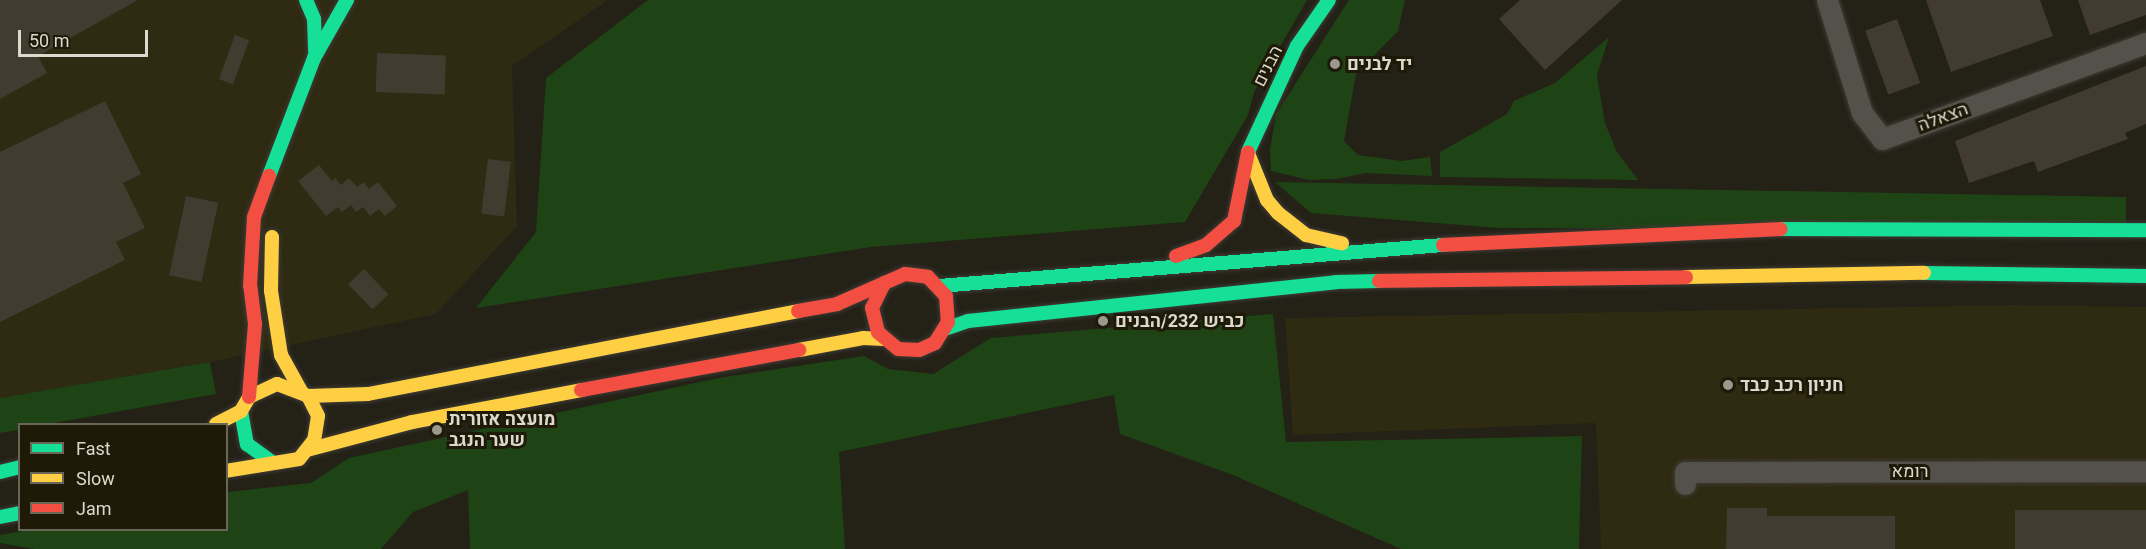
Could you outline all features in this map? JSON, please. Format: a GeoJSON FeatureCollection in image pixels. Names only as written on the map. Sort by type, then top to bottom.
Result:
{"type":"FeatureCollection","features":[{"type":"Feature","properties":{"kind":"main road","name":"הבנים"},"geometry":{"type":"LineString","coordinates":[[1141,268],[1206,246],[1222,235],[1240,202],[1248,152],[1297,46],[1329,0]]}},
{"type":"Feature","properties":{"kind":"main road"},"geometry":{"type":"LineString","coordinates":[[314,58],[315,19],[327,2]]}},
{"type":"Feature","properties":{"kind":"main road"},"geometry":{"type":"LineString","coordinates":[[272,462],[247,444],[242,434],[241,411],[249,397],[255,324],[250,286],[254,217],[314,58],[327,2]]}},
{"type":"Feature","properties":{"kind":"main road"},"geometry":{"type":"LineString","coordinates":[[1248,152],[1267,200],[1278,213],[1306,235],[1364,249]]}},
{"type":"Feature","properties":{"kind":"main road"},"geometry":{"type":"LineString","coordinates":[[274,206],[277,154]]}},
{"type":"Feature","properties":{"kind":"main road"},"geometry":{"type":"LineString","coordinates":[[228,471],[299,459],[307,450],[318,429],[318,416],[281,355],[271,291],[273,225]]}},
{"type":"Feature","properties":{"kind":"main road"},"geometry":{"type":"LineString","coordinates":[[249,397],[277,384],[305,393],[368,394],[837,304],[905,274],[917,274],[939,286],[1364,249],[1820,227],[2146,230]]}},
{"type":"Feature","properties":{"kind":"main road"},"geometry":{"type":"LineString","coordinates":[[945,329],[968,321],[1336,282],[1831,274],[2146,276]]}},
{"type":"Feature","properties":{"kind":"main road"},"geometry":{"type":"LineString","coordinates":[[884,283],[872,308],[873,320],[884,339],[898,349],[919,350],[934,343],[945,329],[949,309],[939,286]]}},
{"type":"Feature","properties":{"kind":"main road"},"geometry":{"type":"LineString","coordinates":[[307,450],[333,440],[423,420],[863,338],[884,339]]}},
{"type":"Feature","properties":{"kind":"main road"},"geometry":{"type":"LineString","coordinates":[[218,423],[241,411]]}},
{"type":"Feature","properties":{"kind":"main road"},"geometry":{"type":"LineString","coordinates":[[0,472],[18,468]]}},
{"type":"Feature","properties":{"kind":"main road"},"geometry":{"type":"LineString","coordinates":[[0,517],[18,513]]}},
{"type":"Feature","properties":{"kind":"street","name":"הצאלה"},"geometry":{"type":"LineString","coordinates":[[1827,0],[1862,113],[1882,139],[2146,43]]}},
{"type":"Feature","properties":{"kind":"street","name":"רומא"},"geometry":{"type":"LineString","coordinates":[[1685,484],[1685,472],[2146,471]]}},
{"type":"Feature","properties":{"kind":"shaded area"},"geometry":{"type":"Polygon","coordinates":[[[0,0],[608,0],[512,66],[517,226],[436,314],[210,362],[0,398],[0,0]]]}},
{"type":"Feature","properties":{"kind":"shaded area"},"geometry":{"type":"Polygon","coordinates":[[[2013,305],[2146,307],[2146,549],[1601,549],[1596,423],[1293,435],[1285,318],[2013,305]]]}},
{"type":"Feature","properties":{"kind":"green space"},"geometry":{"type":"Polygon","coordinates":[[[648,0],[1307,0],[1254,92],[1248,115],[1185,222],[871,247],[476,308],[536,232],[546,78],[648,0]]]}},
{"type":"Feature","properties":{"kind":"green space"},"geometry":{"type":"Polygon","coordinates":[[[1349,0],[1405,0],[1398,31],[1356,74],[1344,141],[1358,155],[1401,161],[1430,157],[1432,176],[1366,173],[1336,179],[1309,180],[1271,171],[1270,149],[1276,114],[1349,0]]]}},
{"type":"Feature","properties":{"kind":"green space"},"geometry":{"type":"Polygon","coordinates":[[[1609,37],[1597,75],[1605,123],[1617,152],[1638,180],[1440,177],[1440,152],[1507,114],[1514,101],[1555,83],[1609,37]]]}},
{"type":"Feature","properties":{"kind":"green space"},"geometry":{"type":"Polygon","coordinates":[[[1275,182],[2126,197],[2126,230],[1498,228],[1311,213],[1275,182]]]}},
{"type":"Feature","properties":{"kind":"green space"},"geometry":{"type":"Polygon","coordinates":[[[1273,314],[1286,442],[1582,436],[1579,549],[1401,549],[1233,475],[1120,434],[1114,395],[839,452],[845,549],[470,549],[468,490],[413,512],[381,549],[34,549],[0,543],[0,535],[23,531],[228,531],[228,492],[311,483],[349,458],[718,378],[864,356],[888,369],[933,374],[991,338],[1273,314]]]}},
{"type":"Feature","properties":{"kind":"green space"},"geometry":{"type":"Polygon","coordinates":[[[210,362],[216,394],[54,423],[18,423],[18,430],[0,433],[0,398],[210,362]]]}},
{"type":"Feature","properties":{"kind":"building"},"geometry":{"type":"Polygon","coordinates":[[[0,0],[138,0],[38,56],[47,73],[0,99],[0,0]]]}},
{"type":"Feature","properties":{"kind":"building"},"geometry":{"type":"Polygon","coordinates":[[[1520,0],[1622,0],[1545,70],[1499,19],[1520,0]]]}},
{"type":"Feature","properties":{"kind":"building"},"geometry":{"type":"Polygon","coordinates":[[[1926,0],[2040,0],[2053,36],[1951,72],[1926,0]]]}},
{"type":"Feature","properties":{"kind":"building"},"geometry":{"type":"Polygon","coordinates":[[[2078,0],[2146,0],[2146,15],[2090,35],[2078,0]]]}},
{"type":"Feature","properties":{"kind":"building"},"geometry":{"type":"Polygon","coordinates":[[[1897,19],[1920,83],[1888,95],[1865,31],[1897,19]]]}},
{"type":"Feature","properties":{"kind":"building"},"geometry":{"type":"Polygon","coordinates":[[[235,35],[249,40],[233,84],[219,79],[235,35]]]}},
{"type":"Feature","properties":{"kind":"building"},"geometry":{"type":"Polygon","coordinates":[[[377,53],[446,55],[445,94],[376,92],[377,53]]]}},
{"type":"Feature","properties":{"kind":"building"},"geometry":{"type":"Polygon","coordinates":[[[2146,66],[2146,124],[2125,133],[2128,139],[2038,172],[2034,161],[1969,183],[1955,141],[2146,66]]]}},
{"type":"Feature","properties":{"kind":"building"},"geometry":{"type":"Polygon","coordinates":[[[105,101],[141,174],[123,183],[145,228],[116,242],[125,260],[0,322],[0,152],[105,101]]]}},
{"type":"Feature","properties":{"kind":"building"},"geometry":{"type":"Polygon","coordinates":[[[488,159],[511,162],[504,216],[481,214],[488,159]]]}},
{"type":"Feature","properties":{"kind":"building"},"geometry":{"type":"Polygon","coordinates":[[[319,165],[332,181],[335,178],[341,185],[349,178],[357,187],[364,182],[369,189],[378,182],[397,206],[385,216],[379,209],[370,216],[363,207],[356,212],[351,205],[342,212],[338,207],[326,216],[298,181],[319,165]]]}},
{"type":"Feature","properties":{"kind":"building"},"geometry":{"type":"Polygon","coordinates":[[[186,196],[218,203],[201,282],[169,275],[186,196]]]}},
{"type":"Feature","properties":{"kind":"building"},"geometry":{"type":"Polygon","coordinates":[[[364,269],[388,294],[372,309],[348,284],[364,269]]]}},
{"type":"Feature","properties":{"kind":"building"},"geometry":{"type":"Polygon","coordinates":[[[1727,508],[1767,508],[1767,516],[1895,516],[1895,549],[1726,549],[1727,508]]]}},
{"type":"Feature","properties":{"kind":"building"},"geometry":{"type":"Polygon","coordinates":[[[2015,510],[2146,510],[2146,549],[2015,549],[2015,510]]]}},
{"type":"Feature","properties":{"kind":"traffic: fast"},"geometry":{"type":"LineString","coordinates":[[306,0],[314,19],[315,55]]}},
{"type":"Feature","properties":{"kind":"traffic: fast"},"geometry":{"type":"LineString","coordinates":[[269,176],[314,58],[347,0]]}},
{"type":"Feature","properties":{"kind":"traffic: fast"},"geometry":{"type":"LineString","coordinates":[[1248,152],[1297,46],[1329,0]]}},
{"type":"Feature","properties":{"kind":"traffic: fast"},"geometry":{"type":"LineString","coordinates":[[1781,229],[2146,230]]}},
{"type":"Feature","properties":{"kind":"traffic: fast"},"geometry":{"type":"LineString","coordinates":[[939,286],[1443,245]]}},
{"type":"Feature","properties":{"kind":"traffic: fast"},"geometry":{"type":"LineString","coordinates":[[1924,273],[2146,276]]}},
{"type":"Feature","properties":{"kind":"traffic: fast"},"geometry":{"type":"LineString","coordinates":[[945,329],[968,321],[1336,282],[1379,281]]}},
{"type":"Feature","properties":{"kind":"traffic: fast"},"geometry":{"type":"LineString","coordinates":[[241,411],[247,444],[272,462]]}},
{"type":"Feature","properties":{"kind":"traffic: fast"},"geometry":{"type":"LineString","coordinates":[[0,472],[18,468]]}},
{"type":"Feature","properties":{"kind":"traffic: fast"},"geometry":{"type":"LineString","coordinates":[[0,517],[18,513]]}},
{"type":"Feature","properties":{"kind":"traffic: slow"},"geometry":{"type":"LineString","coordinates":[[1248,153],[1267,200],[1278,213],[1306,235],[1342,243]]}},
{"type":"Feature","properties":{"kind":"traffic: slow"},"geometry":{"type":"LineString","coordinates":[[272,237],[271,291],[281,355],[301,391]]}},
{"type":"Feature","properties":{"kind":"traffic: slow"},"geometry":{"type":"LineString","coordinates":[[1686,277],[1924,273]]}},
{"type":"Feature","properties":{"kind":"traffic: slow"},"geometry":{"type":"LineString","coordinates":[[308,396],[368,394],[798,311]]}},
{"type":"Feature","properties":{"kind":"traffic: slow"},"geometry":{"type":"LineString","coordinates":[[799,350],[863,338],[884,339]]}},
{"type":"Feature","properties":{"kind":"traffic: slow"},"geometry":{"type":"LineString","coordinates":[[218,423],[241,411],[249,397],[277,384],[308,396],[318,416],[314,440],[299,459],[228,471]]}},
{"type":"Feature","properties":{"kind":"traffic: slow"},"geometry":{"type":"LineString","coordinates":[[307,450],[412,422],[581,390]]}},
{"type":"Feature","properties":{"kind":"traffic: jam"},"geometry":{"type":"LineString","coordinates":[[1176,256],[1206,245],[1234,221],[1248,152]]}},
{"type":"Feature","properties":{"kind":"traffic: jam"},"geometry":{"type":"LineString","coordinates":[[249,397],[255,324],[250,286],[254,217],[269,176]]}},
{"type":"Feature","properties":{"kind":"traffic: jam"},"geometry":{"type":"LineString","coordinates":[[1443,245],[1781,229]]}},
{"type":"Feature","properties":{"kind":"traffic: jam"},"geometry":{"type":"LineString","coordinates":[[798,311],[837,304],[905,274],[928,277],[946,296],[948,322],[935,343],[919,350],[898,349],[878,332],[872,308],[884,283]]}},
{"type":"Feature","properties":{"kind":"traffic: jam"},"geometry":{"type":"LineString","coordinates":[[1379,281],[1686,277]]}},
{"type":"Feature","properties":{"kind":"traffic: jam"},"geometry":{"type":"LineString","coordinates":[[581,390],[799,350]]}},
{"type":"Feature","properties":{"kind":"place","name":"יד לבנים"},"geometry":{"type":"Point","coordinates":[1335,64]}},
{"type":"Feature","properties":{"kind":"place","name":"כביש 232/הבנים"},"geometry":{"type":"Point","coordinates":[1103,321]}},
{"type":"Feature","properties":{"kind":"place","name":"חניון רכב כבד"},"geometry":{"type":"Point","coordinates":[1728,385]}},
{"type":"Feature","properties":{"kind":"place","name":"מועצה אזורית שער הנגב"},"geometry":{"type":"Point","coordinates":[437,430]}}]}
